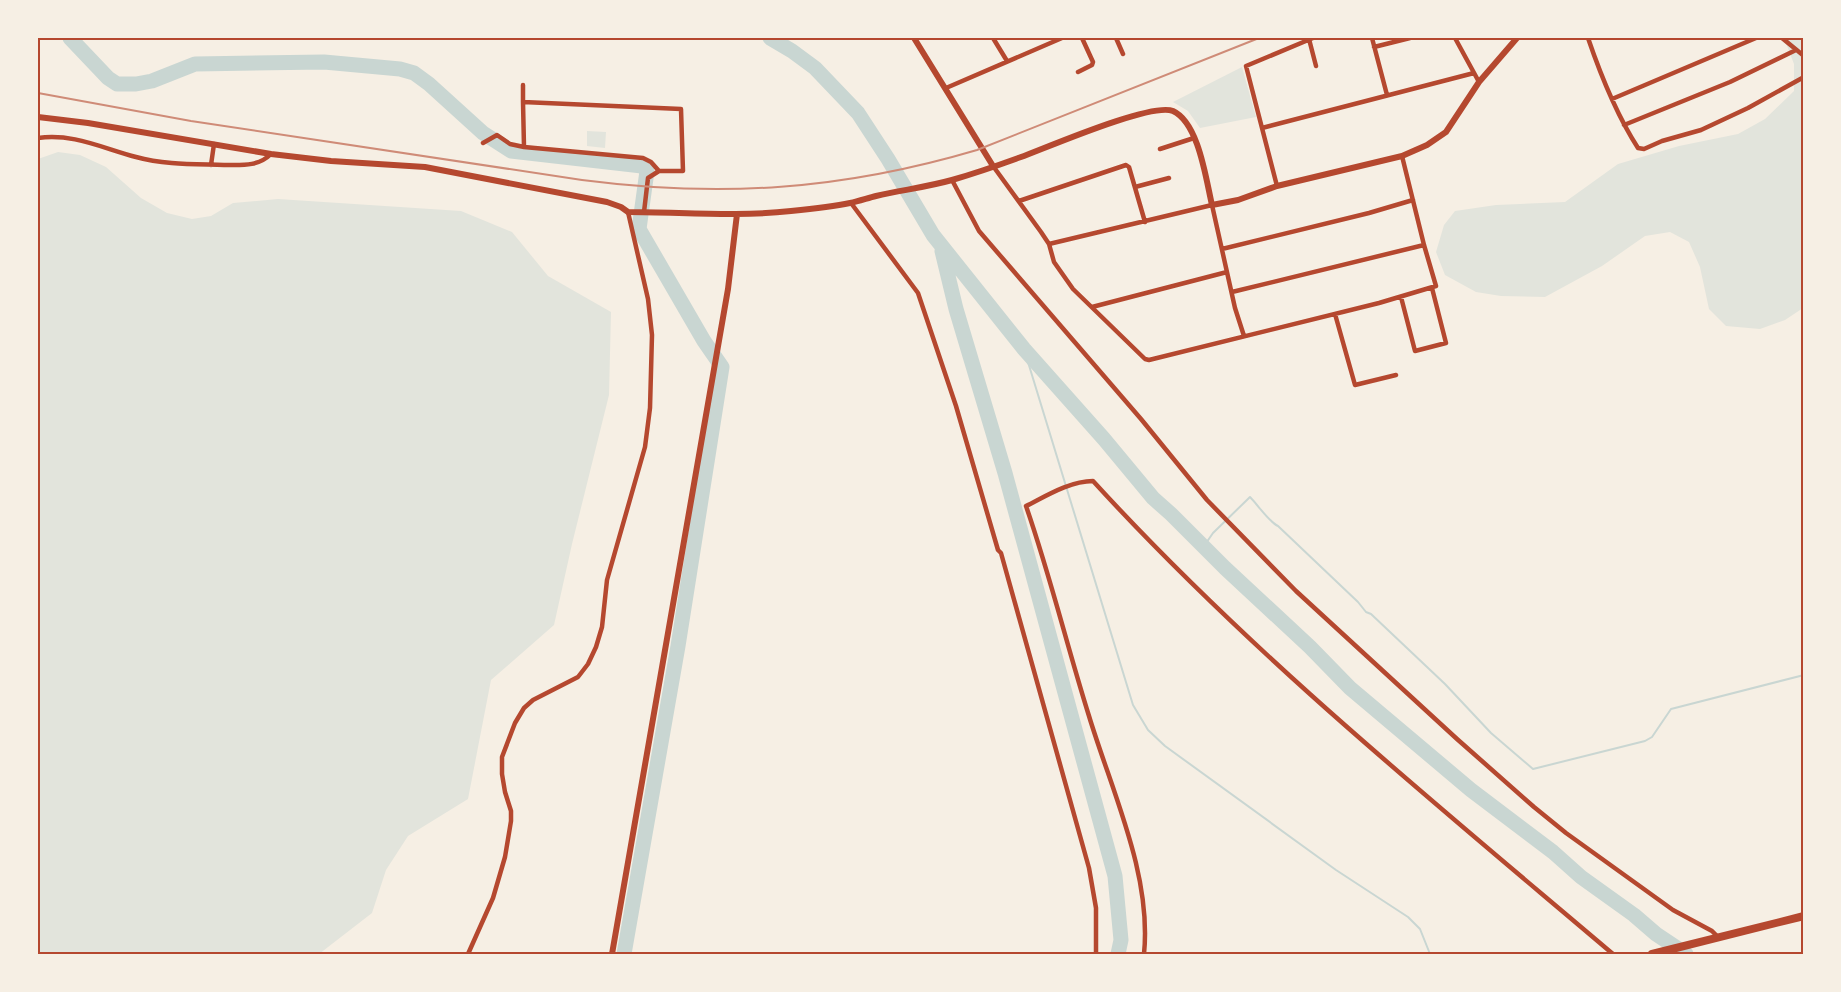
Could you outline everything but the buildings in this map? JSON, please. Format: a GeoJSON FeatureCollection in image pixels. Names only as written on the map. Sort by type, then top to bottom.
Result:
{"type":"FeatureCollection","features":[{"type":"Feature","properties":{"kind":"highway"},"geometry":{"type":"LineString","coordinates":[[1652,954],[1803,916]]}},
{"type":"Feature","properties":{"kind":"street"},"geometry":{"type":"LineString","coordinates":[[914,38],[968,128],[1049,244],[1054,262],[1066,280],[1145,359],[1149,360],[1401,297],[1436,286],[1402,156]]}},
{"type":"Feature","properties":{"kind":"street"},"geometry":{"type":"LineString","coordinates":[[993,38],[1007,61]]}},
{"type":"Feature","properties":{"kind":"street"},"geometry":{"type":"LineString","coordinates":[[946,88],[1062,38]]}},
{"type":"Feature","properties":{"kind":"street"},"geometry":{"type":"LineString","coordinates":[[1078,72],[1092,66],[1093,62],[1082,38]]}},
{"type":"Feature","properties":{"kind":"street"},"geometry":{"type":"LineString","coordinates":[[1116,38],[1123,54]]}},
{"type":"Feature","properties":{"kind":"street"},"geometry":{"type":"LineString","coordinates":[[1277,186],[1246,66],[1311,38],[1316,66]]}},
{"type":"Feature","properties":{"kind":"street"},"geometry":{"type":"LineString","coordinates":[[1372,38],[1387,95]]}},
{"type":"Feature","properties":{"kind":"street"},"geometry":{"type":"LineString","coordinates":[[1374,47],[1410,38]]}},
{"type":"Feature","properties":{"kind":"street"},"geometry":{"type":"LineString","coordinates":[[1455,38],[1479,82]]}},
{"type":"Feature","properties":{"kind":"street"},"geometry":{"type":"LineString","coordinates":[[1049,244],[1238,200],[1277,186],[1402,156],[1427,145],[1446,132],[1479,82],[1516,38]]}},
{"type":"Feature","properties":{"kind":"street"},"geometry":{"type":"LineString","coordinates":[[1588,38],[1602,79],[1638,148],[1644,149],[1662,141],[1701,130],[1748,108],[1803,77]]}},
{"type":"Feature","properties":{"kind":"street"},"geometry":{"type":"LineString","coordinates":[[1612,99],[1756,38]]}},
{"type":"Feature","properties":{"kind":"street"},"geometry":{"type":"LineString","coordinates":[[1782,38],[1803,56]]}},
{"type":"Feature","properties":{"kind":"street"},"geometry":{"type":"LineString","coordinates":[[1624,125],[1730,82],[1796,50]]}},
{"type":"Feature","properties":{"kind":"street"},"geometry":{"type":"LineString","coordinates":[[1262,128],[1474,73]]}},
{"type":"Feature","properties":{"kind":"street"},"geometry":{"type":"LineString","coordinates":[[523,85],[524,147]]}},
{"type":"Feature","properties":{"kind":"street"},"geometry":{"type":"LineString","coordinates":[[523,102],[681,109],[683,171],[659,171],[648,178],[644,212]]}},
{"type":"Feature","properties":{"kind":"street"},"geometry":{"type":"LineString","coordinates":[[627,212],[738,214],[791,211],[851,203],[952,180],[1148,111],[1172,110],[1189,127],[1194,138],[1244,336]]}},
{"type":"Feature","properties":{"kind":"street"},"geometry":{"type":"LineString","coordinates":[[38,117],[88,123],[271,154],[331,161],[425,167],[607,202],[627,212],[648,299],[652,335],[650,408],[645,447],[607,580],[602,627],[596,647],[588,664],[578,677],[533,700],[524,708],[515,723],[502,757],[502,774],[512,820],[505,857],[493,898],[468,954]]}},
{"type":"Feature","properties":{"kind":"street"},"geometry":{"type":"LineString","coordinates":[[483,144],[497,135],[510,144],[524,147],[643,159],[651,162],[659,171]]}},
{"type":"Feature","properties":{"kind":"street"},"geometry":{"type":"LineString","coordinates":[[38,138],[69,137],[158,162],[185,165],[243,165],[263,162],[271,154]]}},
{"type":"Feature","properties":{"kind":"street"},"geometry":{"type":"LineString","coordinates":[[1160,149],[1194,138]]}},
{"type":"Feature","properties":{"kind":"street"},"geometry":{"type":"LineString","coordinates":[[211,165],[214,144]]}},
{"type":"Feature","properties":{"kind":"street"},"geometry":{"type":"LineString","coordinates":[[1020,201],[1126,165],[1129,167],[1145,222]]}},
{"type":"Feature","properties":{"kind":"street"},"geometry":{"type":"LineString","coordinates":[[1135,187],[1169,178]]}},
{"type":"Feature","properties":{"kind":"street"},"geometry":{"type":"LineString","coordinates":[[952,180],[979,231],[1141,418],[1207,500],[1296,591],[1457,740],[1534,807],[1566,833],[1673,910],[1712,931],[1715,938]]}},
{"type":"Feature","properties":{"kind":"street"},"geometry":{"type":"LineString","coordinates":[[1222,249],[1413,200]]}},
{"type":"Feature","properties":{"kind":"street"},"geometry":{"type":"LineString","coordinates":[[851,203],[918,293],[952,394],[991,528],[1001,553],[1089,868],[1096,908],[1095,954]]}},
{"type":"Feature","properties":{"kind":"street"},"geometry":{"type":"LineString","coordinates":[[612,954],[728,289],[738,214]]}},
{"type":"Feature","properties":{"kind":"street"},"geometry":{"type":"LineString","coordinates":[[1232,292],[1424,245]]}},
{"type":"Feature","properties":{"kind":"street"},"geometry":{"type":"LineString","coordinates":[[1092,307],[1227,273]]}},
{"type":"Feature","properties":{"kind":"street"},"geometry":{"type":"LineString","coordinates":[[1401,297],[1415,351],[1446,343],[1432,288]]}},
{"type":"Feature","properties":{"kind":"street"},"geometry":{"type":"LineString","coordinates":[[1335,314],[1355,385],[1396,375]]}},
{"type":"Feature","properties":{"kind":"street"},"geometry":{"type":"LineString","coordinates":[[1144,954],[1145,913],[1140,878],[1088,715],[1026,506],[1048,494],[1083,481],[1094,481],[1166,557],[1363,742],[1613,954]]}},
{"type":"Feature","properties":{"kind":"shaded area"},"geometry":{"type":"Polygon","coordinates":[[[1784,38],[1803,38],[1803,308],[1785,320],[1760,329],[1726,326],[1709,309],[1700,267],[1689,242],[1670,232],[1645,236],[1602,266],[1545,297],[1501,296],[1476,292],[1445,275],[1436,252],[1444,225],[1455,211],[1496,205],[1565,202],[1618,164],[1679,146],[1738,134],[1765,119],[1794,91],[1794,64],[1784,38]]]}},
{"type":"Feature","properties":{"kind":"shaded area"},"geometry":{"type":"Polygon","coordinates":[[[1242,67],[1256,117],[1200,128],[1188,111],[1173,102],[1242,67]]]}},
{"type":"Feature","properties":{"kind":"shaded area"},"geometry":{"type":"Polygon","coordinates":[[[587,131],[606,132],[605,148],[587,146],[587,131]]]}},
{"type":"Feature","properties":{"kind":"shaded area"},"geometry":{"type":"Polygon","coordinates":[[[58,152],[80,155],[106,167],[141,198],[167,213],[192,219],[211,216],[233,203],[278,199],[461,211],[512,232],[548,276],[611,312],[609,395],[554,625],[491,680],[468,799],[408,836],[386,870],[372,913],[319,954],[38,954],[38,159],[58,152]]]}},
{"type":"Feature","properties":{"kind":"waterway"},"geometry":{"type":"LineString","coordinates":[[70,38],[108,78],[117,84],[152,81],[195,64],[324,62],[400,69],[414,73],[429,84],[483,133],[511,151],[642,166],[647,171],[639,229],[704,341],[722,367],[678,646],[624,954]]}},
{"type":"Feature","properties":{"kind":"waterway"},"geometry":{"type":"LineString","coordinates":[[770,38],[815,68],[858,113],[933,235],[1024,349],[1153,498],[1350,688],[1471,790],[1553,852],[1581,877],[1686,954]]}},
{"type":"Feature","properties":{"kind":"waterway"},"geometry":{"type":"LineString","coordinates":[[942,251],[956,309],[1005,473],[1115,876],[1121,940],[1118,954]]}},
{"type":"Feature","properties":{"kind":"waterway"},"geometry":{"type":"LineString","coordinates":[[1024,349],[1133,705],[1148,730],[1165,746],[1336,870],[1408,917],[1420,929],[1430,954]]}},
{"type":"Feature","properties":{"kind":"waterway"},"geometry":{"type":"LineString","coordinates":[[1204,546],[1213,533],[1250,497],[1271,521],[1445,684],[1491,733],[1533,769],[1645,741],[1652,737],[1671,709],[1804,675]]}},
{"type":"Feature","properties":{"kind":"railway"},"geometry":{"type":"LineString","coordinates":[[38,93],[191,121],[582,180],[683,189],[781,187],[878,174],[927,164],[977,150],[1259,38]]}}]}
